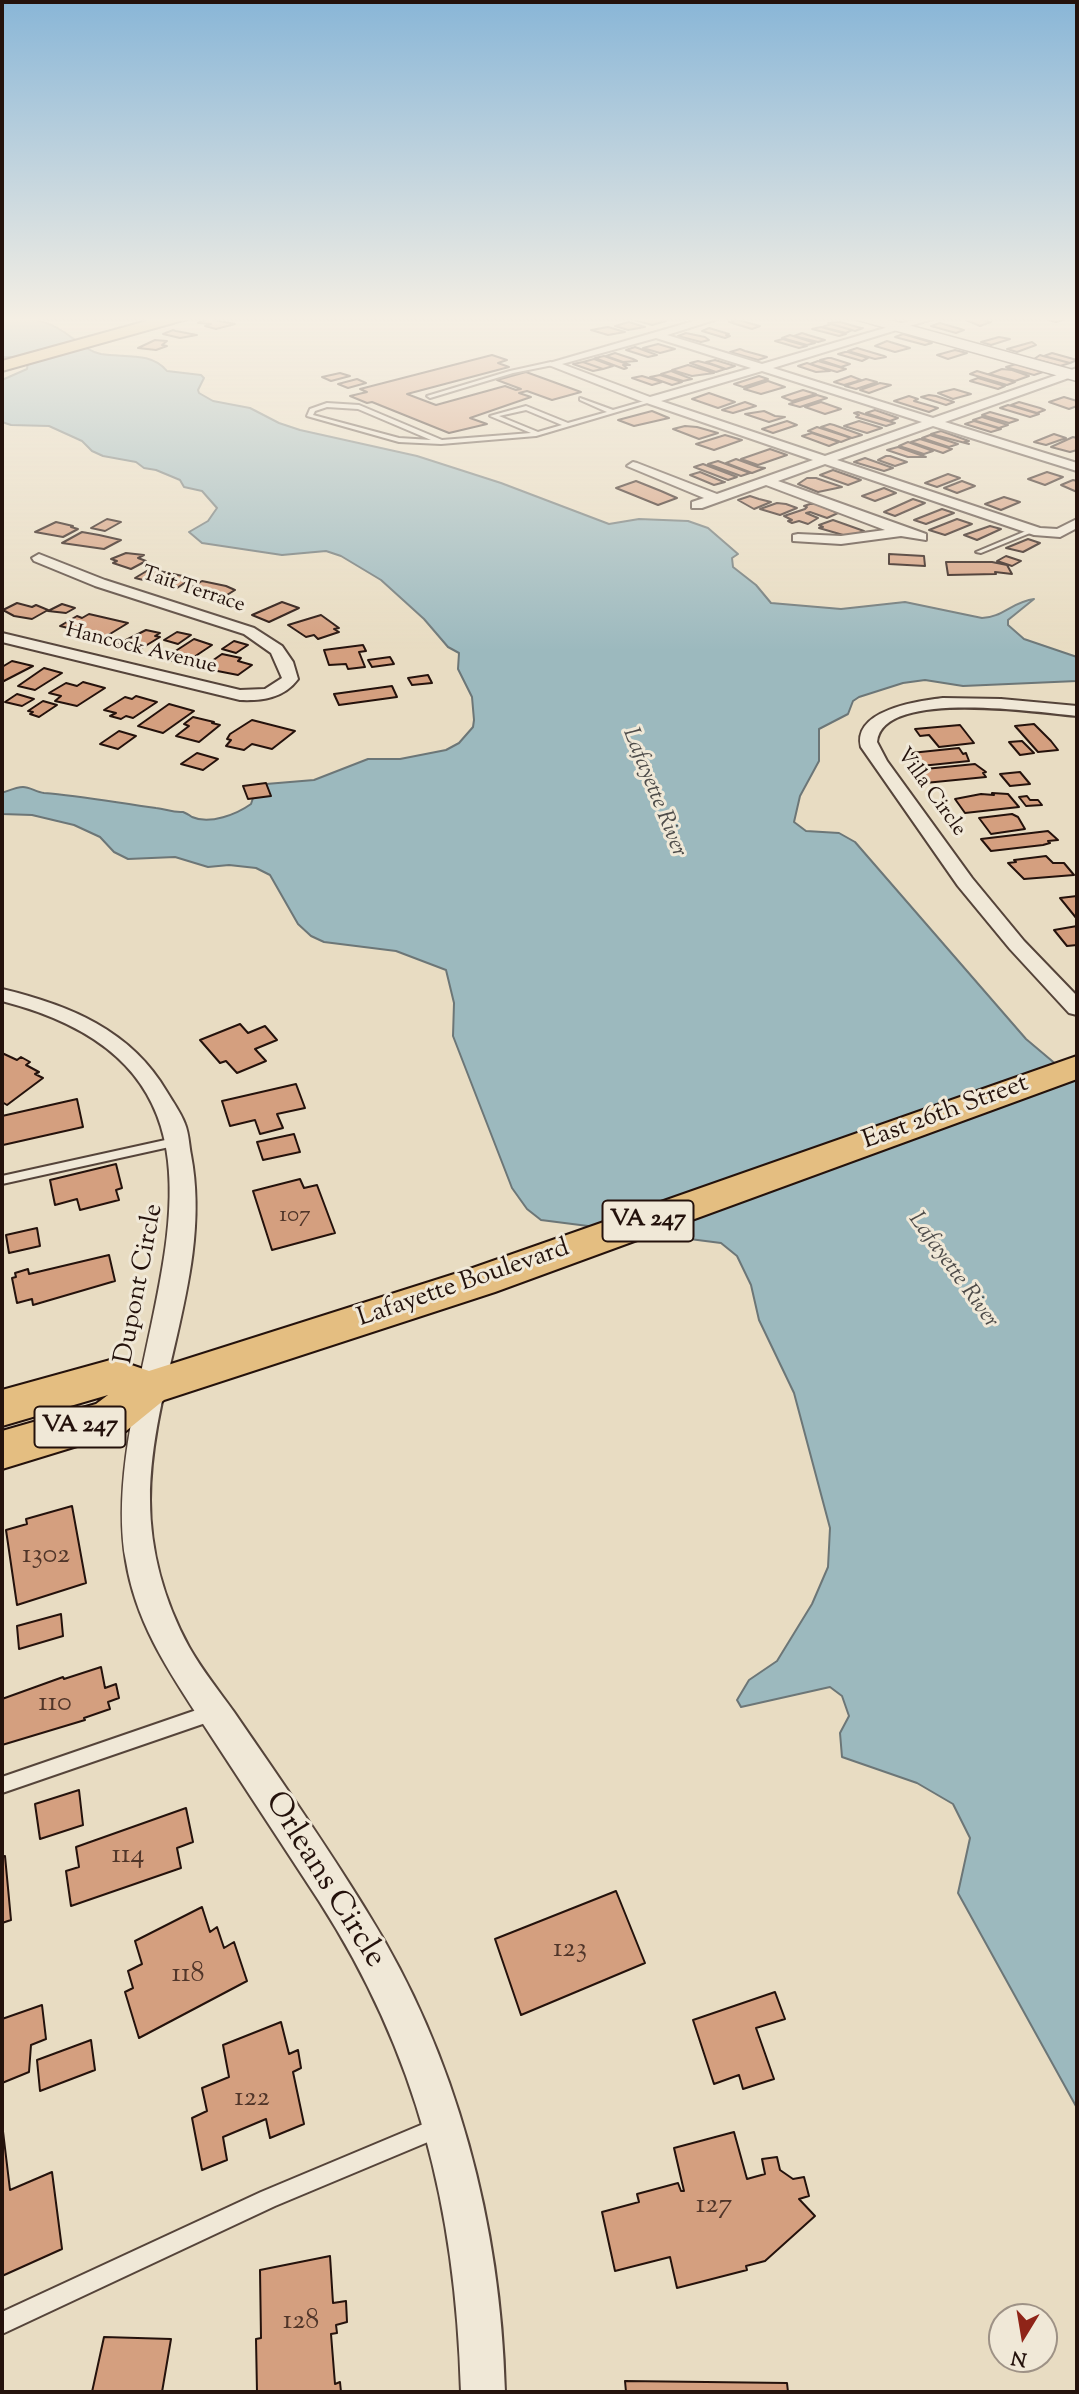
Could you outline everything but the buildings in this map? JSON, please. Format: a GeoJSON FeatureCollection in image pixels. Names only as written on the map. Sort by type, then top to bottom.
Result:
{"type":"FeatureCollection","features":[{"type":"Feature","properties":{"kind":"main road","name":"East 26th Street"},"geometry":{"type":"LineString","coordinates":[[816,1161],[1077,1067]]}},
{"type":"Feature","properties":{"kind":"main road","name":"Lafayette Boulevard"},"geometry":{"type":"LineString","coordinates":[[2,1450],[110,1418],[149,1388],[481,1281],[816,1161]]}},
{"type":"Feature","properties":{"kind":"main road","name":"VA 247"},"geometry":{"type":"LineString","coordinates":[[2,1408],[114,1376],[149,1388]]}},
{"type":"Feature","properties":{"kind":"street"},"geometry":{"type":"LineString","coordinates":[[732,428],[1034,530],[1058,533],[1067,531],[1077,523]]}},
{"type":"Feature","properties":{"kind":"street"},"geometry":{"type":"LineString","coordinates":[[697,505],[914,428]]}},
{"type":"Feature","properties":{"kind":"street"},"geometry":{"type":"LineString","coordinates":[[954,428],[1077,467]]}},
{"type":"Feature","properties":{"kind":"street"},"geometry":{"type":"LineString","coordinates":[[633,466],[716,498]]}},
{"type":"Feature","properties":{"kind":"street"},"geometry":{"type":"LineString","coordinates":[[767,481],[921,537]]}},
{"type":"Feature","properties":{"kind":"street"},"geometry":{"type":"LineString","coordinates":[[798,538],[841,540],[900,531]]}},
{"type":"Feature","properties":{"kind":"street","name":"Tait Terrace"},"geometry":{"type":"LineString","coordinates":[[39,558],[100,583],[229,623],[268,640],[287,663],[290,679],[286,685],[272,693]]}},
{"type":"Feature","properties":{"kind":"street","name":"Hancock Avenue"},"geometry":{"type":"LineString","coordinates":[[2,638],[240,695],[272,693]]}},
{"type":"Feature","properties":{"kind":"street","name":"Villa Circle"},"geometry":{"type":"LineString","coordinates":[[1077,711],[953,703],[915,705],[883,718],[872,729],[869,737],[869,745],[880,764],[965,882],[1017,945],[1077,1009]]}},
{"type":"Feature","properties":{"kind":"street","name":"Dupont Circle"},"geometry":{"type":"LineString","coordinates":[[2,995],[44,1006],[80,1020],[110,1039],[131,1057],[153,1083],[163,1100],[178,1141],[186,1192],[183,1236],[149,1388]]}},
{"type":"Feature","properties":{"kind":"street","name":"Orleans Circle"},"geometry":{"type":"LineString","coordinates":[[149,1388],[138,1447],[135,1505],[140,1557],[155,1610],[185,1671],[328,1883],[391,1991],[443,2125],[470,2242],[483,2345],[483,2392]]}},
{"type":"Feature","properties":{"kind":"lane"},"geometry":{"type":"LineString","coordinates":[[349,428],[399,440],[441,442],[497,439],[558,428]]}},
{"type":"Feature","properties":{"kind":"lane"},"geometry":{"type":"LineString","coordinates":[[407,428],[441,442]]}},
{"type":"Feature","properties":{"kind":"lane"},"geometry":{"type":"LineString","coordinates":[[524,428],[538,433]]}},
{"type":"Feature","properties":{"kind":"lane"},"geometry":{"type":"LineString","coordinates":[[979,552],[1034,530]]}},
{"type":"Feature","properties":{"kind":"lane"},"geometry":{"type":"LineString","coordinates":[[2,1180],[178,1141]]}},
{"type":"Feature","properties":{"kind":"lane"},"geometry":{"type":"LineString","coordinates":[[2,1785],[214,1712]]}},
{"type":"Feature","properties":{"kind":"lane"},"geometry":{"type":"LineString","coordinates":[[2,2323],[268,2199],[443,2125]]}},
{"type":"Feature","properties":{"kind":"water","name":"Lafayette River"},"geometry":{"type":"Polygon","coordinates":[[[53,428],[293,428],[417,456],[501,483],[609,524],[639,519],[688,521],[708,528],[738,554],[732,558],[733,567],[756,585],[771,603],[841,609],[905,602],[982,618],[1034,599],[1008,620],[1008,625],[1024,639],[1077,657],[1077,681],[963,686],[925,680],[903,683],[859,697],[853,701],[848,714],[819,729],[819,761],[800,796],[794,822],[806,831],[839,833],[855,842],[1026,1039],[1077,1082],[1077,2108],[958,1893],[970,1838],[953,1804],[917,1783],[842,1757],[840,1733],[849,1716],[842,1696],[830,1687],[741,1707],[737,1700],[749,1680],[777,1661],[812,1604],[828,1567],[830,1528],[794,1393],[759,1320],[751,1285],[737,1256],[721,1243],[541,1220],[527,1209],[512,1188],[453,1036],[454,1003],[446,970],[396,951],[324,942],[311,936],[298,924],[270,875],[256,868],[229,865],[208,867],[175,857],[128,859],[114,852],[100,837],[74,825],[32,815],[2,814],[2,793],[23,787],[44,793],[183,812],[199,819],[215,819],[231,815],[251,804],[254,795],[266,784],[314,780],[368,759],[400,759],[446,750],[459,743],[473,727],[472,697],[458,669],[459,653],[448,647],[424,619],[381,580],[341,556],[326,551],[282,555],[202,543],[189,532],[208,521],[217,508],[202,491],[184,487],[180,480],[144,468],[136,462],[103,456],[92,451],[82,441],[53,428]]]}}]}
